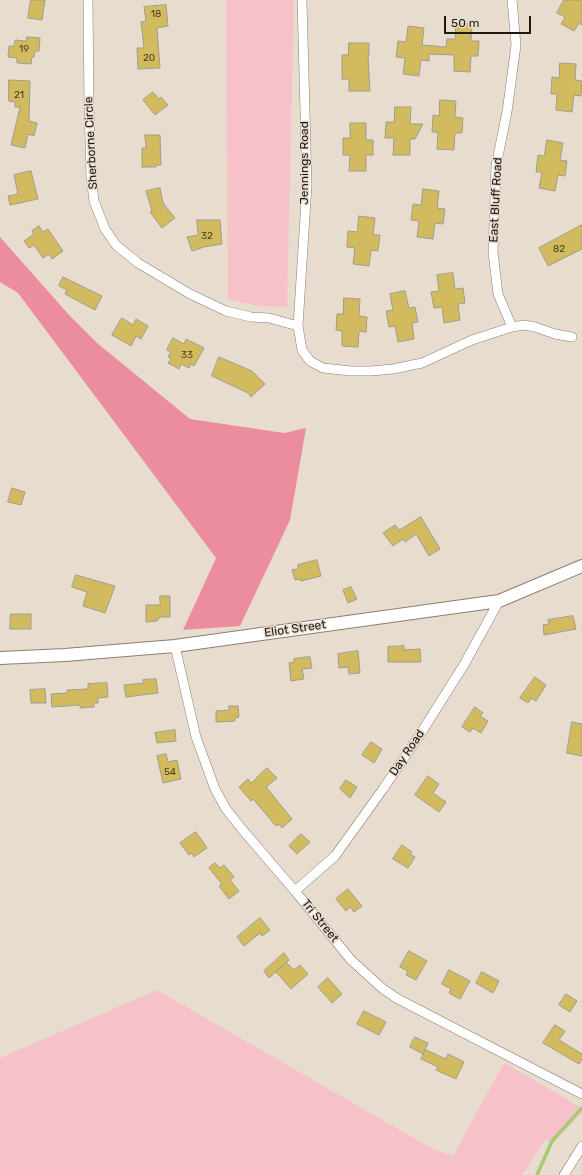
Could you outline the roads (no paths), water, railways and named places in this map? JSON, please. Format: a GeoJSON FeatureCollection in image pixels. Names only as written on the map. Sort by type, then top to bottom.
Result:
{"type":"FeatureCollection","features":[{"type":"Feature","properties":{"kind":"street","name":"Sherborne Circle"},"geometry":{"type":"LineString","coordinates":[[88,0],[91,176],[94,201],[105,229],[116,245],[138,263],[190,294],[226,311],[251,317],[269,318],[298,326]]}},
{"type":"Feature","properties":{"kind":"street","name":"Jennings Road"},"geometry":{"type":"LineString","coordinates":[[302,0],[307,185],[298,326],[302,350],[310,361],[323,368],[351,371],[393,369],[422,363],[472,340],[512,327],[524,325],[555,334],[572,337]]}},
{"type":"Feature","properties":{"kind":"street","name":"East Bluff Road"},"geometry":{"type":"LineString","coordinates":[[512,0],[516,45],[507,112],[496,166],[493,252],[498,294],[512,327]]}},
{"type":"Feature","properties":{"kind":"street","name":"Eliot Street"},"geometry":{"type":"LineString","coordinates":[[0,658],[65,655],[175,646],[499,601],[582,566]]}},
{"type":"Feature","properties":{"kind":"street","name":"Day Road"},"geometry":{"type":"LineString","coordinates":[[295,890],[335,856],[383,789],[421,733],[465,663],[499,601]]}},
{"type":"Feature","properties":{"kind":"street","name":"Tri Street"},"geometry":{"type":"LineString","coordinates":[[175,646],[196,737],[215,789],[226,809],[295,890],[351,960],[383,989],[398,999],[582,1094]]}},
{"type":"Feature","properties":{"kind":"street"},"geometry":{"type":"LineString","coordinates":[[564,1175],[582,1146]]}},
{"type":"Feature","properties":{"kind":"waterway"},"geometry":{"type":"LineString","coordinates":[[537,1175],[552,1141],[582,1108]]}}]}
